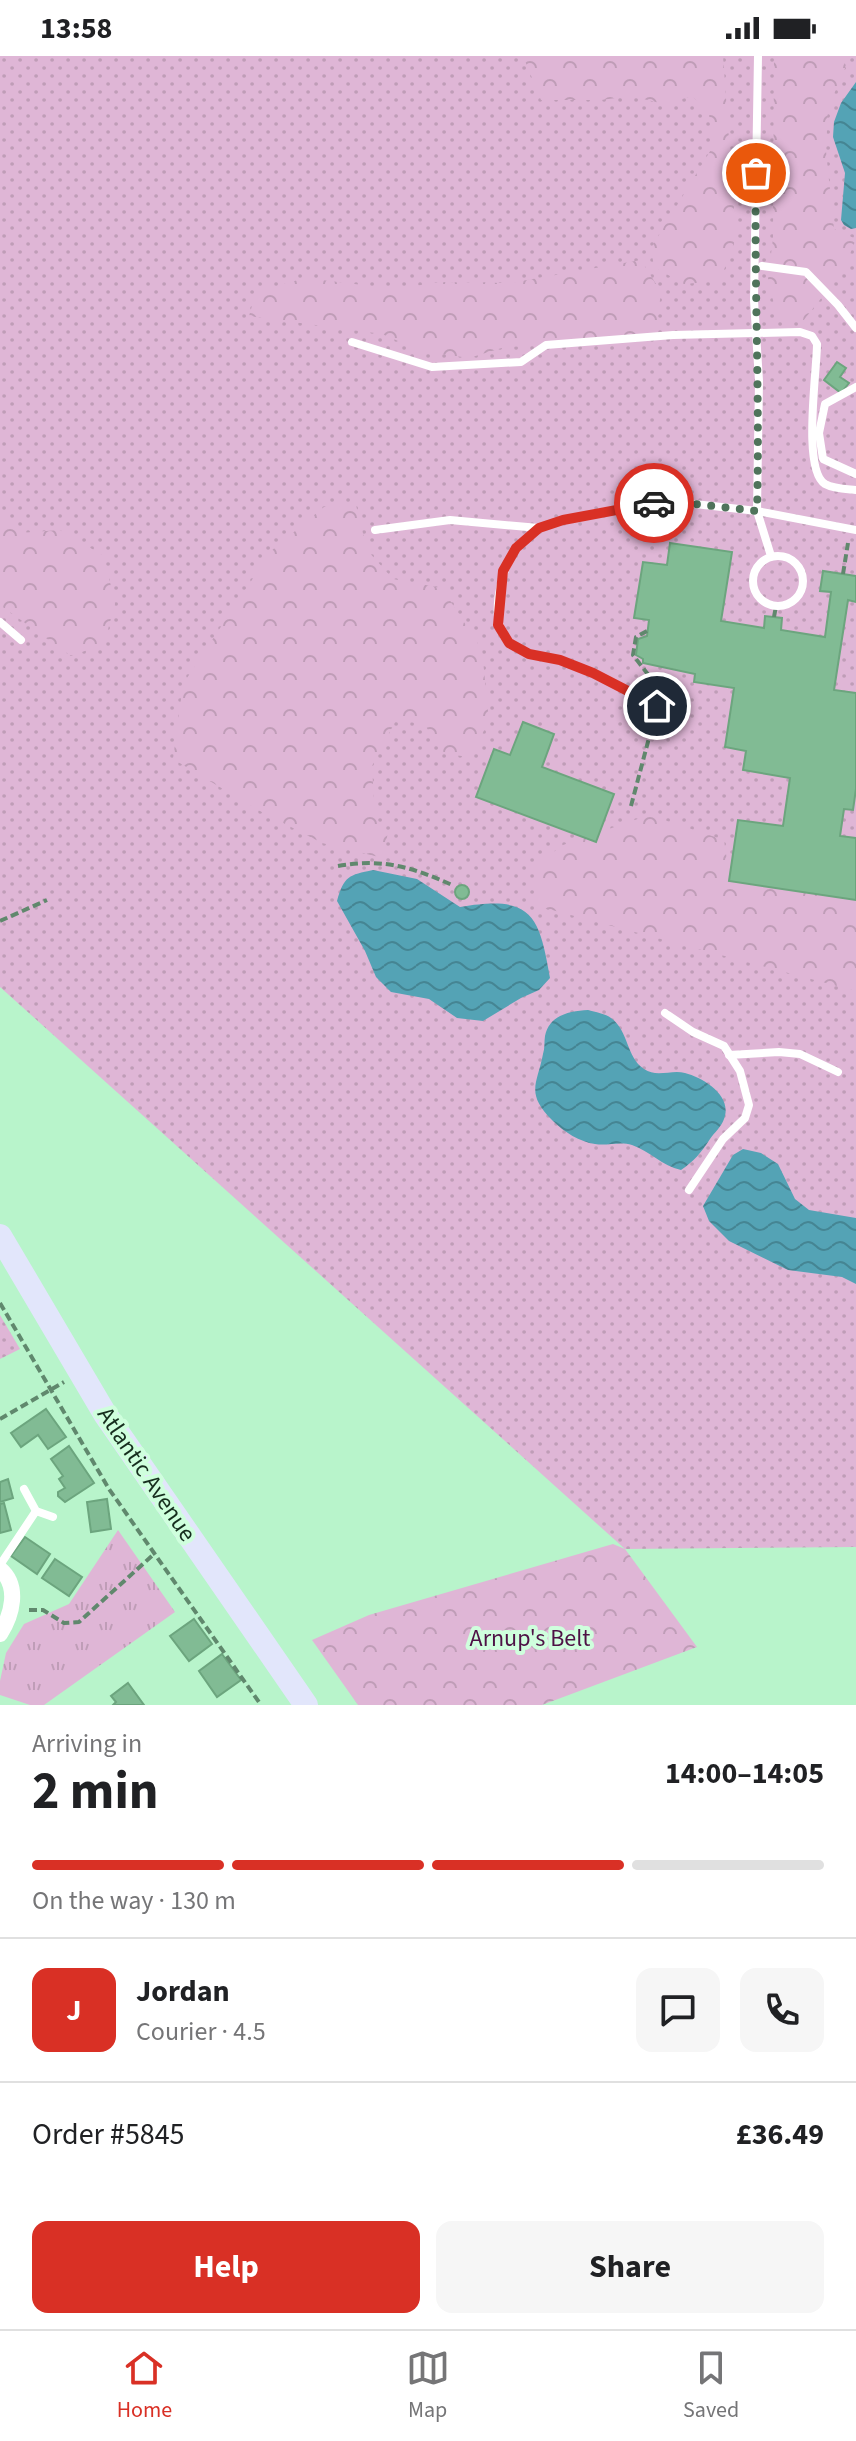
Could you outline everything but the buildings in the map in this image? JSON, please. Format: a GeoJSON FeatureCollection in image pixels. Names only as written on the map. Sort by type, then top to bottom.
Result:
{"type":"FeatureCollection","features":[{"type":"Feature","properties":{"kind":"street","name":"Atlantic Avenue"},"geometry":{"type":"LineString","coordinates":[[0,1236],[105,1414],[306,1705]]}},
{"type":"Feature","properties":{"kind":"street"},"geometry":{"type":"LineString","coordinates":[[0,1567],[7,1575],[13,1596],[9,1620],[0,1634]]}},
{"type":"Feature","properties":{"kind":"lane"},"geometry":{"type":"LineString","coordinates":[[758,56],[754,300],[758,332],[757,511],[771,556]]}},
{"type":"Feature","properties":{"kind":"lane"},"geometry":{"type":"LineString","coordinates":[[762,266],[806,272],[856,328]]}},
{"type":"Feature","properties":{"kind":"lane"},"geometry":{"type":"LineString","coordinates":[[352,342],[432,367],[521,362],[546,345],[673,335],[800,332],[812,336],[817,344],[812,430],[814,470],[823,483],[856,490]]}},
{"type":"Feature","properties":{"kind":"lane"},"geometry":{"type":"LineString","coordinates":[[856,387],[825,404],[819,433],[823,459],[856,474]]}},
{"type":"Feature","properties":{"kind":"lane"},"geometry":{"type":"LineString","coordinates":[[657,706],[593,673],[560,660],[529,654],[509,643],[498,625],[503,571],[516,548],[539,528],[563,520],[668,501],[757,511],[853,529]]}},
{"type":"Feature","properties":{"kind":"lane"},"geometry":{"type":"LineString","coordinates":[[375,530],[450,520],[539,528]]}},
{"type":"Feature","properties":{"kind":"lane"},"geometry":{"type":"LineString","coordinates":[[771,556],[788,558],[801,569],[803,578],[799,594],[785,605],[776,606],[762,600],[754,587],[754,572],[771,556]]}},
{"type":"Feature","properties":{"kind":"lane"},"geometry":{"type":"LineString","coordinates":[[0,622],[21,640]]}},
{"type":"Feature","properties":{"kind":"lane"},"geometry":{"type":"LineString","coordinates":[[665,1013],[693,1032],[724,1046],[740,1071],[749,1105],[745,1118],[723,1139],[689,1190]]}},
{"type":"Feature","properties":{"kind":"lane"},"geometry":{"type":"LineString","coordinates":[[729,1055],[800,1054],[838,1072]]}},
{"type":"Feature","properties":{"kind":"lane"},"geometry":{"type":"LineString","coordinates":[[24,1489],[36,1511],[53,1517]]}},
{"type":"Feature","properties":{"kind":"lane"},"geometry":{"type":"LineString","coordinates":[[0,1567],[36,1511]]}},
{"type":"Feature","properties":{"kind":"path"},"geometry":{"type":"LineString","coordinates":[[843,574],[853,529]]}},
{"type":"Feature","properties":{"kind":"path"},"geometry":{"type":"LineString","coordinates":[[774,617],[776,606]]}},
{"type":"Feature","properties":{"kind":"path"},"geometry":{"type":"LineString","coordinates":[[631,806],[657,706],[650,677],[633,655],[636,637],[647,631]]}},
{"type":"Feature","properties":{"kind":"path"},"geometry":{"type":"LineString","coordinates":[[338,866],[358,862],[389,863],[416,869],[452,885]]}},
{"type":"Feature","properties":{"kind":"path"},"geometry":{"type":"LineString","coordinates":[[0,921],[47,900]]}},
{"type":"Feature","properties":{"kind":"path"},"geometry":{"type":"LineString","coordinates":[[0,1303],[109,1489],[261,1705]]}},
{"type":"Feature","properties":{"kind":"path"},"geometry":{"type":"LineString","coordinates":[[0,1419],[51,1390]]}},
{"type":"Feature","properties":{"kind":"path"},"geometry":{"type":"LineString","coordinates":[[11,1609],[43,1610],[64,1623],[79,1622],[155,1553]]}},
{"type":"Feature","properties":{"kind":"green space"},"geometry":{"type":"Polygon","coordinates":[[[0,56],[856,56],[856,1547],[625,1549],[0,987],[0,56]]]}},
{"type":"Feature","properties":{"kind":"green space"},"geometry":{"type":"Polygon","coordinates":[[[523,56],[723,56],[736,237],[720,281],[684,284],[654,267],[651,248],[712,148],[709,113],[692,96],[664,104],[631,96],[601,100],[541,100],[523,56]]]}},
{"type":"Feature","properties":{"kind":"green space"},"geometry":{"type":"Polygon","coordinates":[[[774,56],[842,56],[846,66],[828,108],[826,151],[834,229],[856,239],[843,271],[803,321],[778,321],[768,279],[773,238],[774,56]]]}},
{"type":"Feature","properties":{"kind":"green space"},"geometry":{"type":"Polygon","coordinates":[[[641,260],[661,292],[655,340],[505,347],[469,358],[421,351],[382,334],[249,316],[256,292],[305,278],[396,289],[440,282],[510,283],[641,260]]]}},
{"type":"Feature","properties":{"kind":"green space"},"geometry":{"type":"Polygon","coordinates":[[[356,505],[367,550],[393,579],[442,588],[482,650],[489,721],[470,757],[445,754],[424,724],[396,720],[372,766],[375,818],[388,832],[383,858],[322,843],[258,810],[173,759],[183,684],[271,551],[324,507],[356,505]]]}},
{"type":"Feature","properties":{"kind":"green space"},"geometry":{"type":"Polygon","coordinates":[[[0,511],[19,533],[60,530],[104,556],[115,604],[104,644],[71,656],[0,605],[0,511]]]}},
{"type":"Feature","properties":{"kind":"green space"},"geometry":{"type":"Polygon","coordinates":[[[649,815],[724,840],[730,881],[856,900],[856,991],[537,906],[537,864],[563,845],[649,815]]]}},
{"type":"Feature","properties":{"kind":"green space"},"geometry":{"type":"Polygon","coordinates":[[[0,1315],[20,1349],[0,1359],[0,1315]]]}},
{"type":"Feature","properties":{"kind":"green space"},"geometry":{"type":"Polygon","coordinates":[[[118,1530],[175,1612],[44,1705],[30,1705],[0,1695],[6,1653],[24,1624],[69,1604],[118,1530]]]}},
{"type":"Feature","properties":{"kind":"green space","name":"Arnup's Belt"},"geometry":{"type":"Polygon","coordinates":[[[613,1544],[625,1549],[697,1647],[542,1705],[358,1705],[312,1640],[369,1615],[613,1544]]]}},
{"type":"Feature","properties":{"kind":"water"},"geometry":{"type":"Polygon","coordinates":[[[856,82],[856,228],[851,229],[841,220],[845,173],[833,137],[834,122],[841,103],[856,82]]]}},
{"type":"Feature","properties":{"kind":"water"},"geometry":{"type":"Polygon","coordinates":[[[373,870],[417,879],[460,907],[502,904],[517,907],[528,914],[535,924],[550,978],[539,990],[483,1021],[457,1018],[429,999],[391,992],[376,977],[337,901],[342,886],[349,878],[373,870]]]}},
{"type":"Feature","properties":{"kind":"water"},"geometry":{"type":"Polygon","coordinates":[[[588,1010],[606,1015],[617,1023],[634,1058],[644,1069],[654,1073],[692,1075],[721,1096],[726,1111],[723,1122],[700,1153],[681,1170],[632,1145],[595,1144],[578,1139],[557,1125],[539,1103],[535,1089],[547,1029],[561,1016],[588,1010]]]}},
{"type":"Feature","properties":{"kind":"water"},"geometry":{"type":"Polygon","coordinates":[[[743,1149],[761,1153],[778,1164],[795,1199],[809,1210],[856,1218],[856,1284],[842,1277],[788,1270],[729,1241],[709,1221],[703,1206],[733,1155],[743,1149]]]}},
{"type":"Feature","properties":{"kind":"way so far"},"geometry":{"type":"LineString","coordinates":[[654,503],[668,501],[757,511],[756,173]]}},
{"type":"Feature","properties":{"kind":"route"},"geometry":{"type":"LineString","coordinates":[[654,503],[563,520],[539,528],[516,548],[503,571],[498,625],[509,643],[529,654],[560,660],[593,673],[657,706]]}}]}
